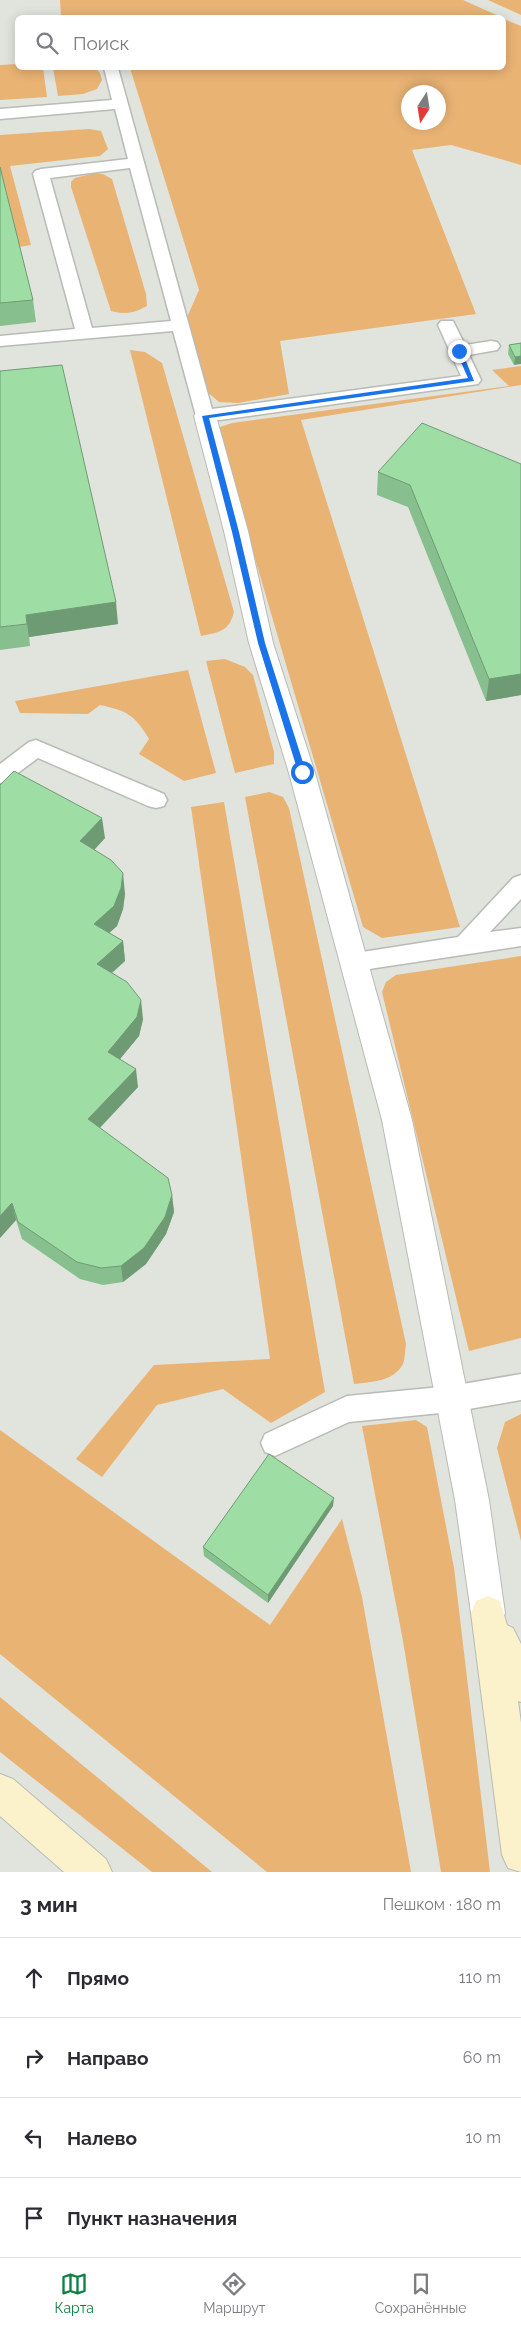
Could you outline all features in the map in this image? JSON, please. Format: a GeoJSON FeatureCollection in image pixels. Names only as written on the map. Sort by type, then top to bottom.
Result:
{"type":"FeatureCollection","features":[{"type":"Feature","properties":{"kind":"main road"},"geometry":{"type":"LineString","coordinates":[[488,1613],[521,1684]]}},
{"type":"Feature","properties":{"kind":"main road"},"geometry":{"type":"LineString","coordinates":[[488,1613],[521,1855]]}},
{"type":"Feature","properties":{"kind":"main road"},"geometry":{"type":"LineString","coordinates":[[0,1792],[93,1872]]}},
{"type":"Feature","properties":{"kind":"street"},"geometry":{"type":"LineString","coordinates":[[206,416],[236,532],[261,643],[302,772],[356,962],[398,1120],[472,1500],[488,1613]]}},
{"type":"Feature","properties":{"kind":"lane"},"geometry":{"type":"LineString","coordinates":[[112,70],[206,416],[472,380],[447,325]]}},
{"type":"Feature","properties":{"kind":"lane"},"geometry":{"type":"LineString","coordinates":[[0,114],[121,104]]}},
{"type":"Feature","properties":{"kind":"lane"},"geometry":{"type":"LineString","coordinates":[[85,334],[41,174],[137,163]]}},
{"type":"Feature","properties":{"kind":"lane"},"geometry":{"type":"LineString","coordinates":[[0,341],[181,325]]}},
{"type":"Feature","properties":{"kind":"lane"},"geometry":{"type":"LineString","coordinates":[[459,351],[491,346]]}},
{"type":"Feature","properties":{"kind":"lane"},"geometry":{"type":"LineString","coordinates":[[0,775],[36,748],[156,800]]}},
{"type":"Feature","properties":{"kind":"lane"},"geometry":{"type":"LineString","coordinates":[[464,946],[521,884]]}},
{"type":"Feature","properties":{"kind":"lane"},"geometry":{"type":"LineString","coordinates":[[356,962],[521,937]]}},
{"type":"Feature","properties":{"kind":"lane"},"geometry":{"type":"LineString","coordinates":[[275,1443],[347,1410],[451,1399],[521,1386]]}},
{"type":"Feature","properties":{"kind":"shaded area"},"geometry":{"type":"Polygon","coordinates":[[[60,0],[463,0],[497,15],[61,15],[60,0]]]}},
{"type":"Feature","properties":{"kind":"shaded area"},"geometry":{"type":"Polygon","coordinates":[[[488,0],[521,0],[521,15],[488,0]]]}},
{"type":"Feature","properties":{"kind":"shaded area"},"geometry":{"type":"Polygon","coordinates":[[[506,20],[521,26],[521,165],[451,145],[412,150],[476,314],[280,341],[289,394],[238,403],[219,402],[206,391],[185,322],[199,290],[131,70],[506,70],[506,20]]]}},
{"type":"Feature","properties":{"kind":"shaded area"},"geometry":{"type":"Polygon","coordinates":[[[15,64],[15,70],[43,70],[47,97],[0,100],[0,65],[15,64]]]}},
{"type":"Feature","properties":{"kind":"shaded area"},"geometry":{"type":"Polygon","coordinates":[[[53,70],[97,70],[100,73],[102,80],[97,89],[83,94],[58,96],[53,70]]]}},
{"type":"Feature","properties":{"kind":"shaded area"},"geometry":{"type":"Polygon","coordinates":[[[89,129],[101,131],[108,149],[100,156],[10,166],[31,245],[18,247],[0,179],[0,135],[89,129]]]}},
{"type":"Feature","properties":{"kind":"shaded area"},"geometry":{"type":"Polygon","coordinates":[[[94,173],[103,174],[112,179],[146,294],[147,306],[134,312],[121,313],[111,311],[71,187],[71,182],[75,178],[94,173]]]}},
{"type":"Feature","properties":{"kind":"shaded area"},"geometry":{"type":"Polygon","coordinates":[[[130,350],[145,352],[162,363],[234,612],[229,624],[218,632],[201,636],[130,350]]]}},
{"type":"Feature","properties":{"kind":"shaded area"},"geometry":{"type":"Polygon","coordinates":[[[521,366],[521,385],[301,420],[460,927],[382,938],[363,927],[219,436],[220,427],[232,423],[509,386],[492,370],[521,366]]]}},
{"type":"Feature","properties":{"kind":"shaded area"},"geometry":{"type":"Polygon","coordinates":[[[225,659],[245,667],[253,675],[274,752],[274,764],[235,773],[206,661],[225,659]]]}},
{"type":"Feature","properties":{"kind":"shaded area"},"geometry":{"type":"Polygon","coordinates":[[[188,670],[216,773],[184,781],[139,754],[149,739],[134,719],[117,709],[100,705],[88,714],[20,713],[15,701],[188,670]]]}},
{"type":"Feature","properties":{"kind":"shaded area"},"geometry":{"type":"Polygon","coordinates":[[[269,792],[283,797],[289,808],[406,1344],[404,1362],[399,1370],[388,1378],[374,1382],[354,1384],[245,797],[269,792]]]}},
{"type":"Feature","properties":{"kind":"shaded area"},"geometry":{"type":"Polygon","coordinates":[[[224,802],[325,1392],[271,1423],[223,1389],[157,1405],[102,1477],[76,1459],[154,1365],[270,1359],[191,807],[224,802]]]}},
{"type":"Feature","properties":{"kind":"shaded area"},"geometry":{"type":"Polygon","coordinates":[[[521,956],[521,1338],[469,1351],[382,992],[386,982],[396,975],[521,956]]]}},
{"type":"Feature","properties":{"kind":"shaded area"},"geometry":{"type":"Polygon","coordinates":[[[521,1414],[521,1541],[497,1448],[505,1422],[521,1414]]]}},
{"type":"Feature","properties":{"kind":"shaded area"},"geometry":{"type":"Polygon","coordinates":[[[416,1420],[427,1427],[454,1568],[490,1872],[441,1872],[403,1641],[362,1426],[416,1420]]]}},
{"type":"Feature","properties":{"kind":"shaded area"},"geometry":{"type":"Polygon","coordinates":[[[0,1430],[270,1625],[342,1519],[362,1597],[411,1872],[267,1872],[0,1654],[0,1430]]]}},
{"type":"Feature","properties":{"kind":"shaded area"},"geometry":{"type":"Polygon","coordinates":[[[0,1697],[212,1872],[152,1872],[0,1752],[0,1697]]]}},
{"type":"Feature","properties":{"kind":"building"},"geometry":{"type":"Polygon","coordinates":[[[0,167],[33,300],[0,303],[0,167]]]}},
{"type":"Feature","properties":{"kind":"building"},"geometry":{"type":"Polygon","coordinates":[[[521,343],[521,356],[515,357],[509,345],[521,343]]]}},
{"type":"Feature","properties":{"kind":"building"},"geometry":{"type":"Polygon","coordinates":[[[62,365],[116,602],[26,615],[27,624],[0,627],[0,371],[62,365]]]}},
{"type":"Feature","properties":{"kind":"building"},"geometry":{"type":"Polygon","coordinates":[[[422,423],[521,464],[521,674],[489,679],[410,485],[378,472],[422,423]]]}},
{"type":"Feature","properties":{"kind":"building"},"geometry":{"type":"Polygon","coordinates":[[[14,771],[102,818],[80,841],[111,860],[123,873],[121,888],[114,906],[94,924],[123,941],[97,964],[127,982],[141,1000],[137,1017],[108,1052],[136,1069],[88,1119],[168,1178],[172,1195],[165,1217],[144,1248],[121,1266],[101,1268],[77,1262],[18,1222],[12,1203],[0,1216],[0,785],[14,771]]]}},
{"type":"Feature","properties":{"kind":"building"},"geometry":{"type":"Polygon","coordinates":[[[269,1454],[334,1498],[268,1595],[203,1547],[269,1454]]]}},
{"type":"Feature","properties":{"kind":"route"},"geometry":{"type":"LineString","coordinates":[[302,772],[261,643],[236,532],[206,416],[472,380],[459,351]]}}]}
